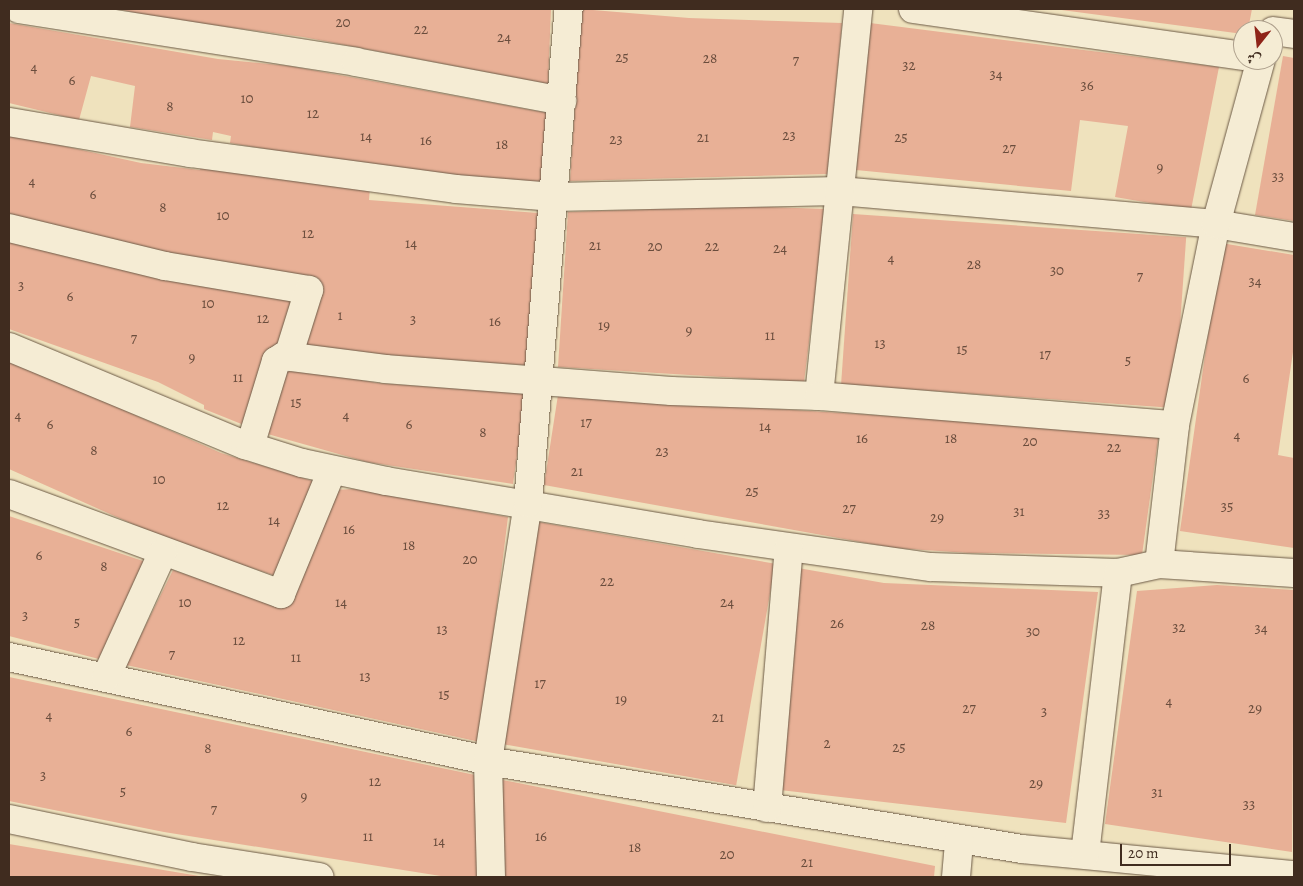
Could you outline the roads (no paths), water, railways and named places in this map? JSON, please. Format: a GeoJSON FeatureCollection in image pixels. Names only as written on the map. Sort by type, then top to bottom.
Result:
{"type":"FeatureCollection","features":[{"type":"Feature","properties":{"kind":"street"},"geometry":{"type":"LineString","coordinates":[[19,9],[356,62],[562,101]]}},
{"type":"Feature","properties":{"kind":"street"},"geometry":{"type":"LineString","coordinates":[[491,877],[488,761],[528,503],[540,380],[569,9]]}},
{"type":"Feature","properties":{"kind":"street"},"geometry":{"type":"LineString","coordinates":[[819,396],[858,9]]}},
{"type":"Feature","properties":{"kind":"street"},"geometry":{"type":"LineString","coordinates":[[913,9],[1233,55]]}},
{"type":"Feature","properties":{"kind":"street"},"geometry":{"type":"LineString","coordinates":[[1158,564],[1176,424],[1216,224],[1257,70]]}},
{"type":"Feature","properties":{"kind":"street"},"geometry":{"type":"LineString","coordinates":[[9,122],[190,153],[456,189],[554,197],[840,191],[1216,224],[1294,237]]}},
{"type":"Feature","properties":{"kind":"street"},"geometry":{"type":"LineString","coordinates":[[9,228],[165,266],[309,290],[288,357]]}},
{"type":"Feature","properties":{"kind":"street"},"geometry":{"type":"LineString","coordinates":[[9,347],[250,446],[332,470],[789,548],[931,567],[1118,573],[1158,564],[1294,572]]}},
{"type":"Feature","properties":{"kind":"street"},"geometry":{"type":"LineString","coordinates":[[250,446],[276,361],[288,357],[385,370],[671,391],[819,396],[1176,424]]}},
{"type":"Feature","properties":{"kind":"street"},"geometry":{"type":"LineString","coordinates":[[9,494],[281,594],[332,470]]}},
{"type":"Feature","properties":{"kind":"street"},"geometry":{"type":"LineString","coordinates":[[768,808],[789,548]]}},
{"type":"Feature","properties":{"kind":"street"},"geometry":{"type":"LineString","coordinates":[[106,677],[163,552]]}},
{"type":"Feature","properties":{"kind":"street"},"geometry":{"type":"LineString","coordinates":[[1085,854],[1118,573]]}},
{"type":"Feature","properties":{"kind":"street"},"geometry":{"type":"LineString","coordinates":[[9,656],[488,761],[1022,849],[1294,875]]}},
{"type":"Feature","properties":{"kind":"street"},"geometry":{"type":"LineString","coordinates":[[9,819],[192,857],[319,877]]}},
{"type":"Feature","properties":{"kind":"street"},"geometry":{"type":"LineString","coordinates":[[956,877],[959,839]]}}]}
